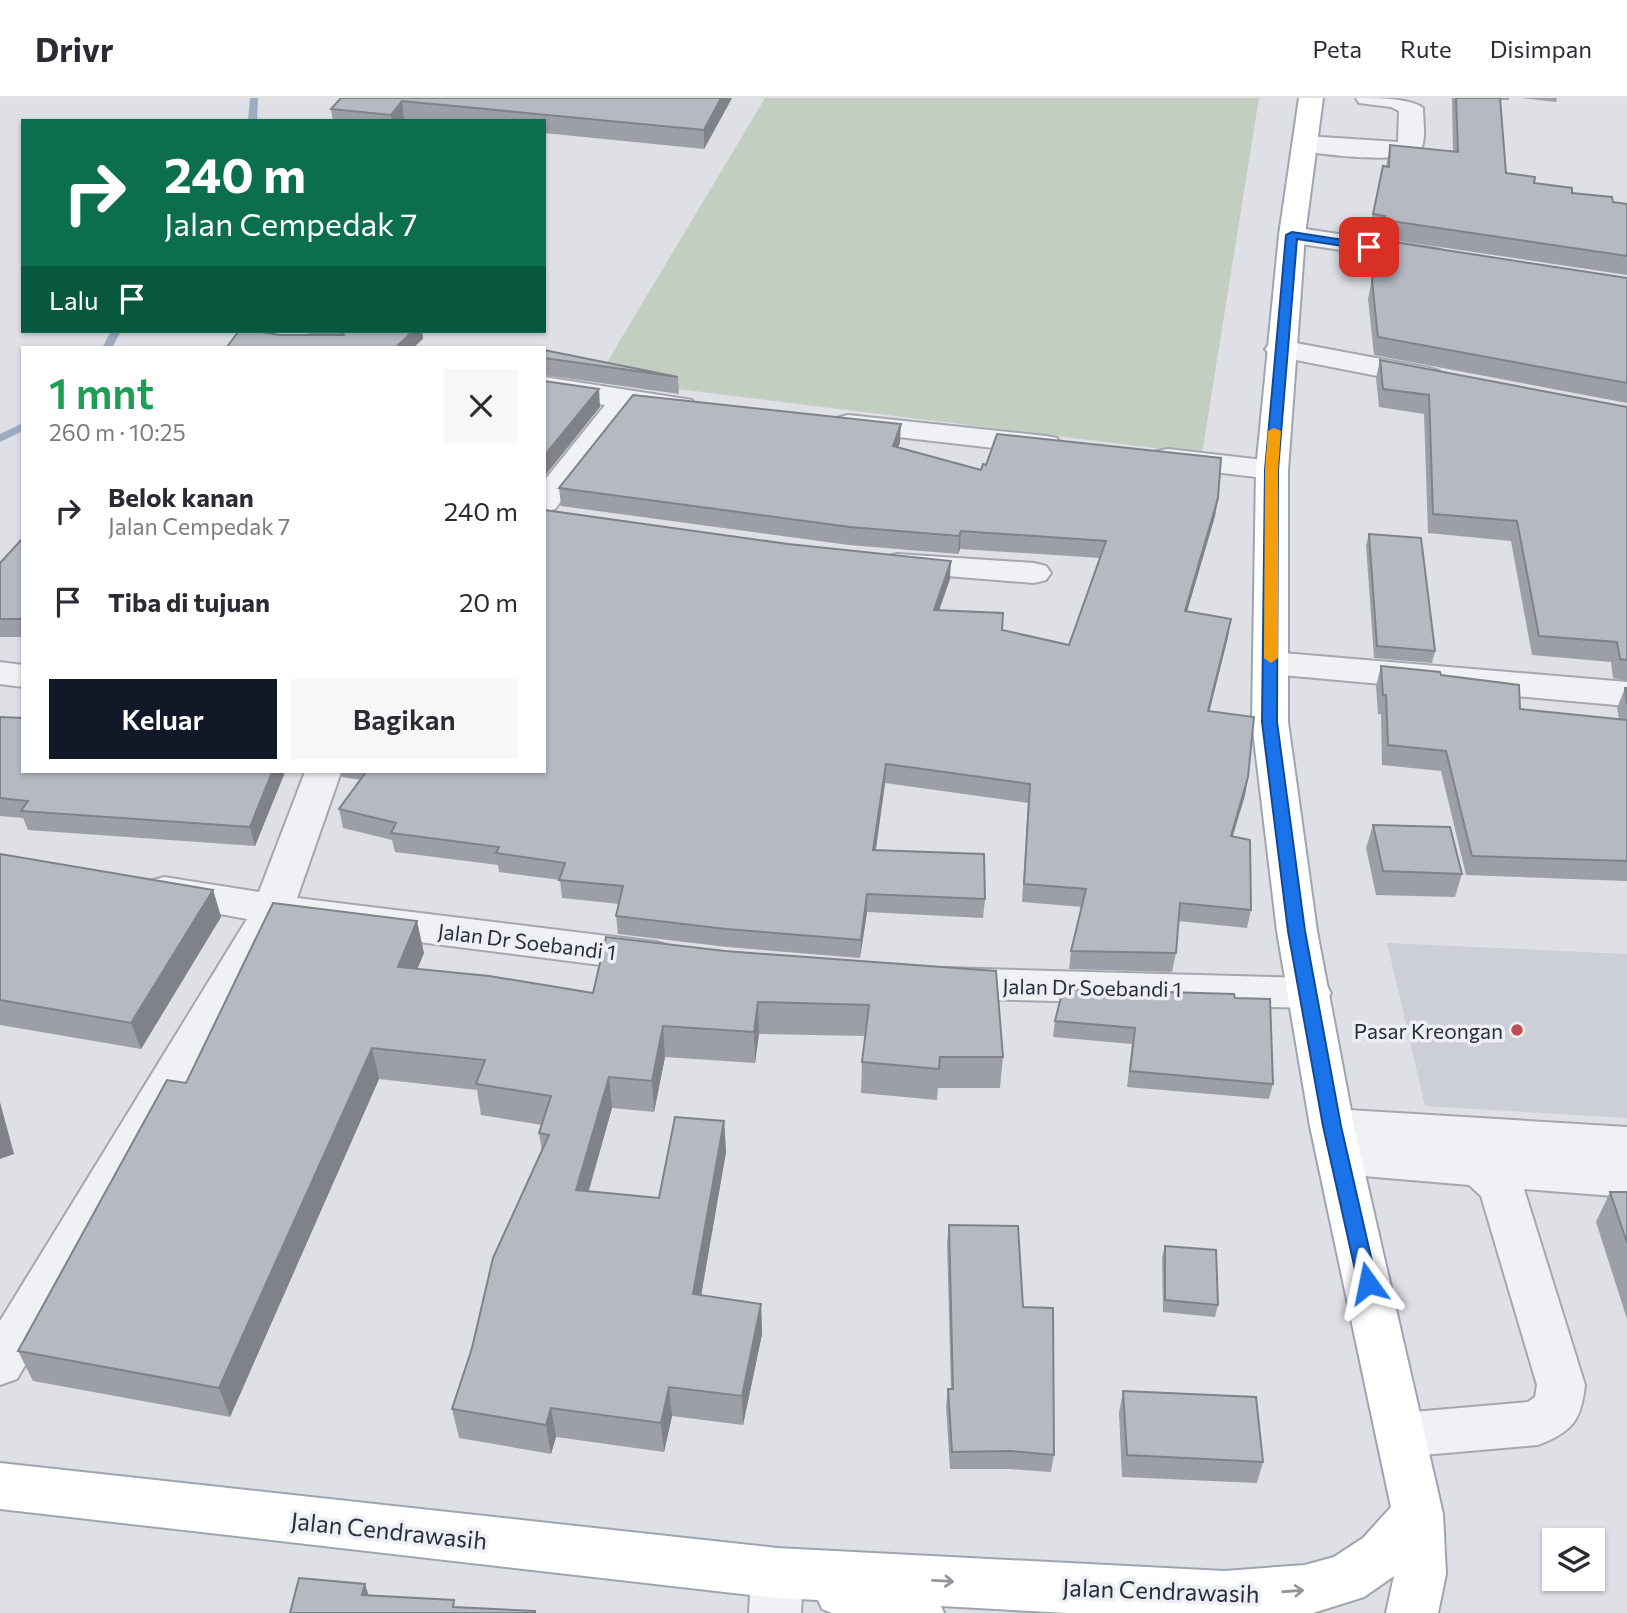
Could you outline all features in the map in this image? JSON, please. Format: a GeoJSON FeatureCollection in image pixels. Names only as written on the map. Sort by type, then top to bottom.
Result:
{"type":"FeatureCollection","features":[{"type":"Feature","properties":{"kind":"main road"},"geometry":{"type":"LineString","coordinates":[[1311,98],[1280,349],[1272,470],[1270,722],[1297,931],[1336,1141],[1418,1514],[1420,1574],[1415,1611]]}},
{"type":"Feature","properties":{"kind":"main road","name":"Jalan Cendrawasih"},"geometry":{"type":"LineString","coordinates":[[0,1486],[918,1613]]}},
{"type":"Feature","properties":{"kind":"main road","name":"Jalan Cendrawasih"},"geometry":{"type":"LineString","coordinates":[[776,1593],[1224,1596],[1305,1590],[1346,1579],[1381,1555],[1418,1514]]}},
{"type":"Feature","properties":{"kind":"main road"},"geometry":{"type":"LineString","coordinates":[[1381,1555],[1415,1611]]}},
{"type":"Feature","properties":{"kind":"street"},"geometry":{"type":"LineString","coordinates":[[1306,144],[1397,150],[1410,146],[1410,108],[1396,100],[1368,98]]}},
{"type":"Feature","properties":{"kind":"street"},"geometry":{"type":"LineString","coordinates":[[1292,235],[1453,260]]}},
{"type":"Feature","properties":{"kind":"street"},"geometry":{"type":"LineString","coordinates":[[1280,349],[1454,382]]}},
{"type":"Feature","properties":{"kind":"street"},"geometry":{"type":"LineString","coordinates":[[546,386],[625,400],[707,409]]}},
{"type":"Feature","properties":{"kind":"street"},"geometry":{"type":"LineString","coordinates":[[553,513],[625,400]]}},
{"type":"Feature","properties":{"kind":"street"},"geometry":{"type":"LineString","coordinates":[[816,421],[1076,449]]}},
{"type":"Feature","properties":{"kind":"street"},"geometry":{"type":"LineString","coordinates":[[1145,456],[1272,470]]}},
{"type":"Feature","properties":{"kind":"street"},"geometry":{"type":"LineString","coordinates":[[866,561],[935,569],[1034,573]]}},
{"type":"Feature","properties":{"kind":"street"},"geometry":{"type":"LineString","coordinates":[[1271,663],[1627,694]]}},
{"type":"Feature","properties":{"kind":"street"},"geometry":{"type":"LineString","coordinates":[[0,673],[21,676]]}},
{"type":"Feature","properties":{"kind":"street"},"geometry":{"type":"LineString","coordinates":[[0,1364],[273,909],[323,773]]}},
{"type":"Feature","properties":{"kind":"street","name":"Jalan Dr Soebandi 1"},"geometry":{"type":"LineString","coordinates":[[123,884],[273,909],[687,960]]}},
{"type":"Feature","properties":{"kind":"street","name":"Jalan Dr Soebandi 1"},"geometry":{"type":"LineString","coordinates":[[908,980],[963,984],[1310,993]]}},
{"type":"Feature","properties":{"kind":"street"},"geometry":{"type":"LineString","coordinates":[[1336,1141],[1627,1145]]}},
{"type":"Feature","properties":{"kind":"street"},"geometry":{"type":"LineString","coordinates":[[1336,1141],[1472,1167],[1627,1179]]}},
{"type":"Feature","properties":{"kind":"street"},"geometry":{"type":"LineString","coordinates":[[1401,1435],[1538,1423],[1558,1408],[1561,1385],[1501,1187],[1487,1173],[1472,1167]]}},
{"type":"Feature","properties":{"kind":"shaded area","name":"Pasar Kreongan"},"geometry":{"type":"Polygon","coordinates":[[[1387,943],[1627,954],[1627,1118],[1425,1106],[1387,943]]]}},
{"type":"Feature","properties":{"kind":"green space"},"geometry":{"type":"Polygon","coordinates":[[[765,98],[1259,98],[1202,454],[597,379],[765,98]]]}},
{"type":"Feature","properties":{"kind":"building"},"geometry":{"type":"Polygon","coordinates":[[[341,98],[721,98],[704,130],[402,101],[391,115],[331,109],[341,98]]]}},
{"type":"Feature","properties":{"kind":"building"},"geometry":{"type":"Polygon","coordinates":[[[1456,98],[1500,98],[1506,173],[1535,177],[1534,183],[1572,188],[1572,193],[1612,197],[1613,202],[1627,204],[1627,256],[1384,220],[1385,216],[1373,214],[1383,166],[1389,167],[1390,145],[1458,152],[1456,98]]]}},
{"type":"Feature","properties":{"kind":"building"},"geometry":{"type":"Polygon","coordinates":[[[1380,240],[1627,278],[1627,383],[1378,337],[1372,281],[1380,240]]]}},
{"type":"Feature","properties":{"kind":"building"},"geometry":{"type":"Polygon","coordinates":[[[237,333],[411,333],[397,346],[228,346],[237,333]]]}},
{"type":"Feature","properties":{"kind":"building"},"geometry":{"type":"Polygon","coordinates":[[[546,350],[678,377],[546,358],[546,350]]]}},
{"type":"Feature","properties":{"kind":"building"},"geometry":{"type":"Polygon","coordinates":[[[1380,360],[1627,407],[1627,660],[1620,659],[1617,642],[1539,636],[1517,521],[1433,514],[1429,395],[1383,389],[1380,360]]]}},
{"type":"Feature","properties":{"kind":"building"},"geometry":{"type":"Polygon","coordinates":[[[546,381],[599,389],[546,454],[546,381]]]}},
{"type":"Feature","properties":{"kind":"building"},"geometry":{"type":"Polygon","coordinates":[[[633,395],[901,424],[893,446],[981,470],[983,464],[986,465],[997,434],[1221,458],[1218,498],[1185,611],[1231,619],[1208,711],[1254,717],[1248,777],[1231,836],[1250,840],[1251,910],[1180,903],[1176,953],[1071,951],[1086,889],[1024,884],[1030,784],[886,764],[873,850],[984,854],[985,899],[867,894],[861,940],[726,929],[616,916],[623,886],[559,880],[565,863],[496,853],[499,847],[391,833],[396,823],[339,809],[365,773],[546,773],[546,510],[788,544],[951,561],[934,610],[1003,613],[1002,630],[1069,645],[1106,541],[961,531],[959,536],[850,527],[559,488],[633,395]]]}},
{"type":"Feature","properties":{"kind":"building"},"geometry":{"type":"Polygon","coordinates":[[[1369,534],[1421,538],[1435,651],[1377,646],[1369,534]]]}},
{"type":"Feature","properties":{"kind":"building"},"geometry":{"type":"Polygon","coordinates":[[[21,540],[21,619],[0,619],[0,563],[21,540]]]}},
{"type":"Feature","properties":{"kind":"building"},"geometry":{"type":"Polygon","coordinates":[[[1381,666],[1440,672],[1441,675],[1519,685],[1520,709],[1627,720],[1627,861],[1472,856],[1446,751],[1388,745],[1386,695],[1383,695],[1381,666]]]}},
{"type":"Feature","properties":{"kind":"building"},"geometry":{"type":"Polygon","coordinates":[[[0,717],[21,718],[21,773],[272,773],[250,827],[21,811],[28,801],[0,798],[0,717]]]}},
{"type":"Feature","properties":{"kind":"building"},"geometry":{"type":"Polygon","coordinates":[[[1373,825],[1450,827],[1462,874],[1383,871],[1373,825]]]}},
{"type":"Feature","properties":{"kind":"building"},"geometry":{"type":"Polygon","coordinates":[[[0,854],[213,890],[131,1023],[0,1000],[0,854]]]}},
{"type":"Feature","properties":{"kind":"building"},"geometry":{"type":"Polygon","coordinates":[[[273,903],[417,921],[398,967],[489,976],[593,993],[606,937],[725,951],[996,971],[1003,1057],[940,1057],[939,1069],[862,1062],[869,1005],[758,1002],[754,1032],[663,1026],[652,1081],[609,1077],[576,1190],[659,1198],[675,1117],[724,1121],[693,1294],[761,1304],[742,1396],[669,1387],[661,1423],[551,1408],[546,1425],[452,1409],[472,1348],[493,1258],[549,1135],[539,1133],[551,1096],[476,1084],[485,1060],[372,1048],[219,1388],[18,1351],[167,1080],[186,1083],[273,903]]]}},
{"type":"Feature","properties":{"kind":"building"},"geometry":{"type":"Polygon","coordinates":[[[1063,989],[1234,994],[1235,998],[1270,999],[1273,1084],[1130,1071],[1135,1028],[1055,1021],[1063,989]]]}},
{"type":"Feature","properties":{"kind":"building"},"geometry":{"type":"Polygon","coordinates":[[[1610,1192],[1627,1192],[1627,1243],[1610,1192]]]}},
{"type":"Feature","properties":{"kind":"building"},"geometry":{"type":"Polygon","coordinates":[[[949,1225],[1018,1226],[1023,1307],[1053,1308],[1054,1455],[1011,1451],[952,1452],[948,1389],[953,1389],[949,1225]]]}},
{"type":"Feature","properties":{"kind":"building"},"geometry":{"type":"Polygon","coordinates":[[[1165,1246],[1216,1250],[1218,1305],[1165,1300],[1165,1246]]]}},
{"type":"Feature","properties":{"kind":"building"},"geometry":{"type":"Polygon","coordinates":[[[1123,1391],[1256,1397],[1263,1462],[1127,1455],[1123,1391]]]}},
{"type":"Feature","properties":{"kind":"building"},"geometry":{"type":"Polygon","coordinates":[[[299,1578],[365,1584],[362,1595],[454,1600],[453,1607],[535,1613],[290,1613],[299,1578]]]}},
{"type":"Feature","properties":{"kind":"waterway"},"geometry":{"type":"LineString","coordinates":[[252,119],[254,98]]}},
{"type":"Feature","properties":{"kind":"waterway"},"geometry":{"type":"LineString","coordinates":[[108,346],[115,333]]}},
{"type":"Feature","properties":{"kind":"waterway"},"geometry":{"type":"LineString","coordinates":[[0,439],[21,427]]}},
{"type":"Feature","properties":{"kind":"slow traffic"},"geometry":{"type":"LineString","coordinates":[[1271,658],[1274,431]]}},
{"type":"Feature","properties":{"kind":"place","name":"Pasar Kreongan"},"geometry":{"type":"Point","coordinates":[1517,1030]}},
{"type":"Feature","properties":{"kind":"route"},"geometry":{"type":"LineString","coordinates":[[1368,1283],[1332,1126],[1297,931],[1270,722],[1272,470],[1280,349],[1292,235],[1369,247]]}}]}
